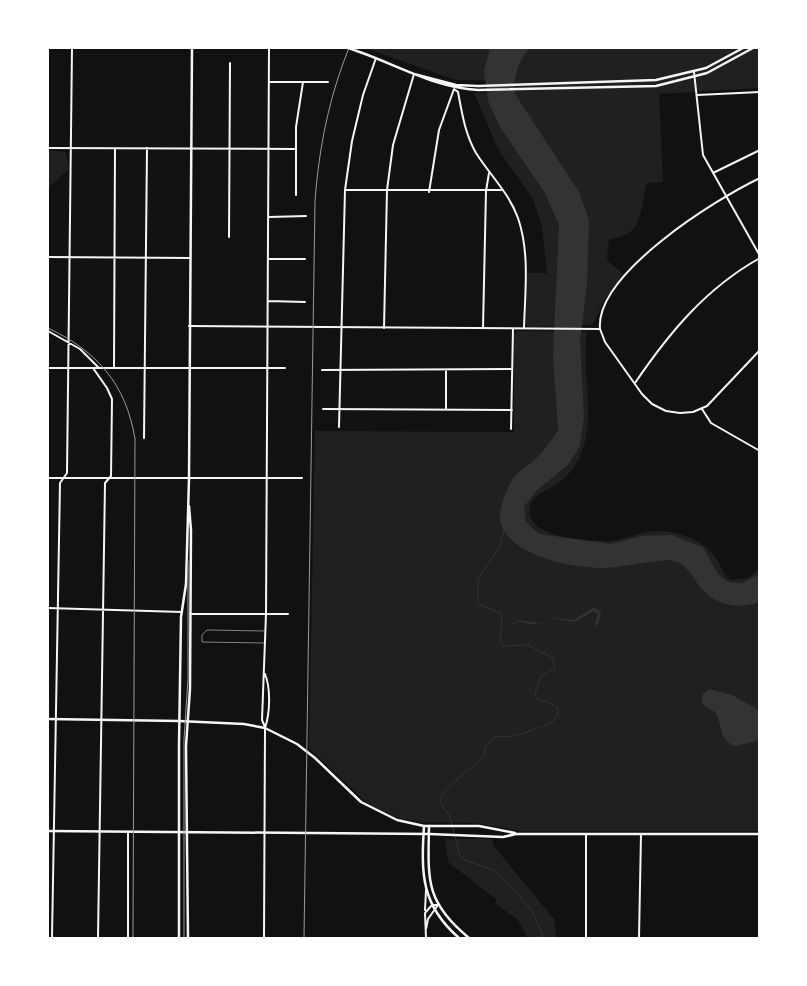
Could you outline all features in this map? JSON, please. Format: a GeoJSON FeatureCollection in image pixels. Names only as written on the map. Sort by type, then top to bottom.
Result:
{"type":"FeatureCollection","features":[{"type":"Feature","properties":{"kind":"main road"},"geometry":{"type":"LineString","coordinates":[[179,938],[179,722],[188,500],[192,48]]}},
{"type":"Feature","properties":{"kind":"main road"},"geometry":{"type":"LineString","coordinates":[[348,48],[428,80],[454,88],[524,90],[656,86],[695,78],[720,67],[753,48]]}},
{"type":"Feature","properties":{"kind":"main road"},"geometry":{"type":"LineString","coordinates":[[414,74],[456,85],[478,88],[656,80],[694,72],[718,63],[743,48]]}},
{"type":"Feature","properties":{"kind":"main road"},"geometry":{"type":"LineString","coordinates":[[188,500],[191,530],[187,723],[188,938]]}},
{"type":"Feature","properties":{"kind":"main road"},"geometry":{"type":"LineString","coordinates":[[48,719],[244,724],[265,728],[297,744],[315,758],[361,802],[397,820],[424,826],[480,826],[516,834],[760,834]]}},
{"type":"Feature","properties":{"kind":"main road"},"geometry":{"type":"LineString","coordinates":[[424,826],[422,868],[426,890],[435,911],[448,929],[460,938]]}},
{"type":"Feature","properties":{"kind":"main road"},"geometry":{"type":"LineString","coordinates":[[429,826],[430,883],[438,905],[448,920],[469,938]]}},
{"type":"Feature","properties":{"kind":"main road"},"geometry":{"type":"LineString","coordinates":[[48,831],[445,834],[503,837],[516,834]]}},
{"type":"Feature","properties":{"kind":"street"},"geometry":{"type":"LineString","coordinates":[[52,938],[60,483],[67,473],[72,48]]}},
{"type":"Feature","properties":{"kind":"street"},"geometry":{"type":"LineString","coordinates":[[265,728],[262,720],[266,674],[269,48]]}},
{"type":"Feature","properties":{"kind":"street"},"geometry":{"type":"LineString","coordinates":[[339,427],[345,190],[354,132],[363,95],[376,58]]}},
{"type":"Feature","properties":{"kind":"street"},"geometry":{"type":"LineString","coordinates":[[229,237],[230,63]]}},
{"type":"Feature","properties":{"kind":"street"},"geometry":{"type":"LineString","coordinates":[[635,383],[676,326],[698,304],[740,270],[760,257],[702,150],[694,72]]}},
{"type":"Feature","properties":{"kind":"street"},"geometry":{"type":"LineString","coordinates":[[384,328],[387,190],[393,145],[414,74]]}},
{"type":"Feature","properties":{"kind":"street"},"geometry":{"type":"LineString","coordinates":[[269,82],[328,82]]}},
{"type":"Feature","properties":{"kind":"street"},"geometry":{"type":"LineString","coordinates":[[296,195],[295,150],[298,103],[303,82]]}},
{"type":"Feature","properties":{"kind":"street"},"geometry":{"type":"LineString","coordinates":[[429,192],[439,130],[454,88],[458,92],[463,120],[469,139],[489,172],[503,190],[517,217],[526,251],[524,328]]}},
{"type":"Feature","properties":{"kind":"street"},"geometry":{"type":"LineString","coordinates":[[697,95],[760,92]]}},
{"type":"Feature","properties":{"kind":"street"},"geometry":{"type":"LineString","coordinates":[[48,148],[295,150]]}},
{"type":"Feature","properties":{"kind":"street"},"geometry":{"type":"LineString","coordinates":[[114,368],[115,148]]}},
{"type":"Feature","properties":{"kind":"street"},"geometry":{"type":"LineString","coordinates":[[144,438],[147,148]]}},
{"type":"Feature","properties":{"kind":"street"},"geometry":{"type":"LineString","coordinates":[[713,173],[760,150]]}},
{"type":"Feature","properties":{"kind":"street"},"geometry":{"type":"LineString","coordinates":[[483,328],[486,191],[489,172]]}},
{"type":"Feature","properties":{"kind":"street"},"geometry":{"type":"LineString","coordinates":[[760,178],[687,220],[660,241],[618,284],[604,305],[600,316],[600,328],[605,342],[652,404],[666,411],[680,413],[702,409],[714,400],[735,374],[760,350]]}},
{"type":"Feature","properties":{"kind":"street"},"geometry":{"type":"LineString","coordinates":[[345,190],[429,192],[503,190]]}},
{"type":"Feature","properties":{"kind":"street"},"geometry":{"type":"LineString","coordinates":[[268,217],[306,216]]}},
{"type":"Feature","properties":{"kind":"street"},"geometry":{"type":"LineString","coordinates":[[48,257],[190,258]]}},
{"type":"Feature","properties":{"kind":"street"},"geometry":{"type":"LineString","coordinates":[[268,259],[305,259]]}},
{"type":"Feature","properties":{"kind":"street"},"geometry":{"type":"LineString","coordinates":[[268,301],[305,302]]}},
{"type":"Feature","properties":{"kind":"street"},"geometry":{"type":"LineString","coordinates":[[189,326],[600,328]]}},
{"type":"Feature","properties":{"kind":"street"},"geometry":{"type":"LineString","coordinates":[[511,429],[512,328]]}},
{"type":"Feature","properties":{"kind":"street"},"geometry":{"type":"LineString","coordinates":[[48,331],[69,341],[99,368]]}},
{"type":"Feature","properties":{"kind":"street"},"geometry":{"type":"LineString","coordinates":[[48,368],[285,368]]}},
{"type":"Feature","properties":{"kind":"street"},"geometry":{"type":"LineString","coordinates":[[93,368],[112,399],[109,479],[105,483],[98,938]]}},
{"type":"Feature","properties":{"kind":"street"},"geometry":{"type":"LineString","coordinates":[[322,370],[512,369]]}},
{"type":"Feature","properties":{"kind":"street"},"geometry":{"type":"LineString","coordinates":[[446,370],[446,410]]}},
{"type":"Feature","properties":{"kind":"street"},"geometry":{"type":"LineString","coordinates":[[323,409],[512,410]]}},
{"type":"Feature","properties":{"kind":"street"},"geometry":{"type":"LineString","coordinates":[[702,409],[711,423],[760,451]]}},
{"type":"Feature","properties":{"kind":"street"},"geometry":{"type":"LineString","coordinates":[[48,478],[302,478]]}},
{"type":"Feature","properties":{"kind":"street"},"geometry":{"type":"LineString","coordinates":[[48,608],[182,612]]}},
{"type":"Feature","properties":{"kind":"street"},"geometry":{"type":"LineString","coordinates":[[190,614],[288,614]]}},
{"type":"Feature","properties":{"kind":"street"},"geometry":{"type":"LineString","coordinates":[[264,938],[265,728],[268,707],[268,682],[266,674]]}},
{"type":"Feature","properties":{"kind":"street"},"geometry":{"type":"LineString","coordinates":[[128,832],[128,938]]}},
{"type":"Feature","properties":{"kind":"street"},"geometry":{"type":"LineString","coordinates":[[586,834],[586,938]]}},
{"type":"Feature","properties":{"kind":"street"},"geometry":{"type":"LineString","coordinates":[[639,938],[641,834]]}},
{"type":"Feature","properties":{"kind":"street"},"geometry":{"type":"LineString","coordinates":[[426,890],[426,938]]}},
{"type":"Feature","properties":{"kind":"street"},"geometry":{"type":"LineString","coordinates":[[425,913],[432,906],[438,905]]}},
{"type":"Feature","properties":{"kind":"street"},"geometry":{"type":"LineString","coordinates":[[426,929],[428,919],[438,905]]}},
{"type":"Feature","properties":{"kind":"lane"},"geometry":{"type":"LineString","coordinates":[[266,631],[207,630],[202,636],[202,642],[266,643]]}},
{"type":"Feature","properties":{"kind":"shaded area"},"geometry":{"type":"Polygon","coordinates":[[[365,48],[759,48],[759,88],[659,94],[663,182],[647,183],[639,219],[635,227],[621,237],[609,239],[607,260],[624,275],[606,297],[592,325],[529,327],[526,324],[527,273],[547,273],[542,227],[533,199],[498,149],[474,93],[515,94],[513,81],[456,80],[365,48]]]}},
{"type":"Feature","properties":{"kind":"shaded area"},"geometry":{"type":"Polygon","coordinates":[[[490,48],[529,48],[517,70],[515,94],[579,192],[589,220],[587,285],[580,341],[584,418],[579,448],[568,465],[536,491],[524,507],[526,522],[539,534],[611,544],[641,536],[672,535],[703,547],[718,574],[728,582],[743,583],[759,574],[759,602],[736,606],[720,602],[707,594],[687,569],[675,561],[670,560],[607,568],[573,565],[557,562],[527,551],[514,543],[505,532],[500,520],[500,511],[512,480],[539,455],[558,430],[553,354],[559,225],[545,193],[500,127],[488,101],[484,71],[490,48]]]}},
{"type":"Feature","properties":{"kind":"shaded area"},"geometry":{"type":"Polygon","coordinates":[[[48,150],[66,152],[69,169],[48,188],[48,150]]]}},
{"type":"Feature","properties":{"kind":"shaded area"},"geometry":{"type":"Polygon","coordinates":[[[517,331],[587,332],[588,421],[586,439],[580,456],[571,471],[559,483],[534,498],[530,511],[532,521],[541,529],[553,534],[583,540],[613,541],[650,532],[672,532],[694,539],[704,546],[731,580],[748,578],[759,569],[759,831],[522,831],[474,823],[425,822],[402,819],[367,803],[309,748],[315,431],[514,432],[514,335],[517,331]]]}},
{"type":"Feature","properties":{"kind":"shaded area"},"geometry":{"type":"Polygon","coordinates":[[[593,608],[601,613],[597,627],[595,624],[598,614],[594,611],[574,622],[549,617],[574,620],[593,608]]]}},
{"type":"Feature","properties":{"kind":"shaded area"},"geometry":{"type":"Polygon","coordinates":[[[519,620],[540,624],[535,625],[519,621],[505,628],[519,620]]]}},
{"type":"Feature","properties":{"kind":"shaded area"},"geometry":{"type":"Polygon","coordinates":[[[709,689],[732,695],[759,710],[759,740],[736,746],[727,741],[722,733],[716,713],[701,703],[703,694],[709,689]]]}},
{"type":"Feature","properties":{"kind":"shaded area"},"geometry":{"type":"Polygon","coordinates":[[[445,839],[493,839],[493,845],[554,919],[556,938],[528,938],[518,920],[496,904],[496,899],[448,862],[445,839]]]}},
{"type":"Feature","properties":{"kind":"waterway"},"geometry":{"type":"LineString","coordinates":[[504,529],[500,546],[478,579],[478,604],[501,613],[501,642],[503,646],[528,645],[553,658],[555,668],[541,676],[535,694],[537,699],[548,702],[558,708],[558,715],[552,723],[515,736],[494,737],[485,747],[484,757],[445,791],[440,802],[450,817],[460,856],[465,860],[493,870],[509,884],[532,911],[544,938]]}},
{"type":"Feature","properties":{"kind":"tram line"},"geometry":{"type":"LineString","coordinates":[[184,938],[184,739],[188,679],[188,561]]}},
{"type":"Feature","properties":{"kind":"railway"},"geometry":{"type":"LineString","coordinates":[[304,938],[315,201],[326,123],[336,85],[349,48]]}},
{"type":"Feature","properties":{"kind":"railway"},"geometry":{"type":"LineString","coordinates":[[48,328],[81,347],[106,372],[124,402],[131,419],[135,439],[133,938]]}}]}
